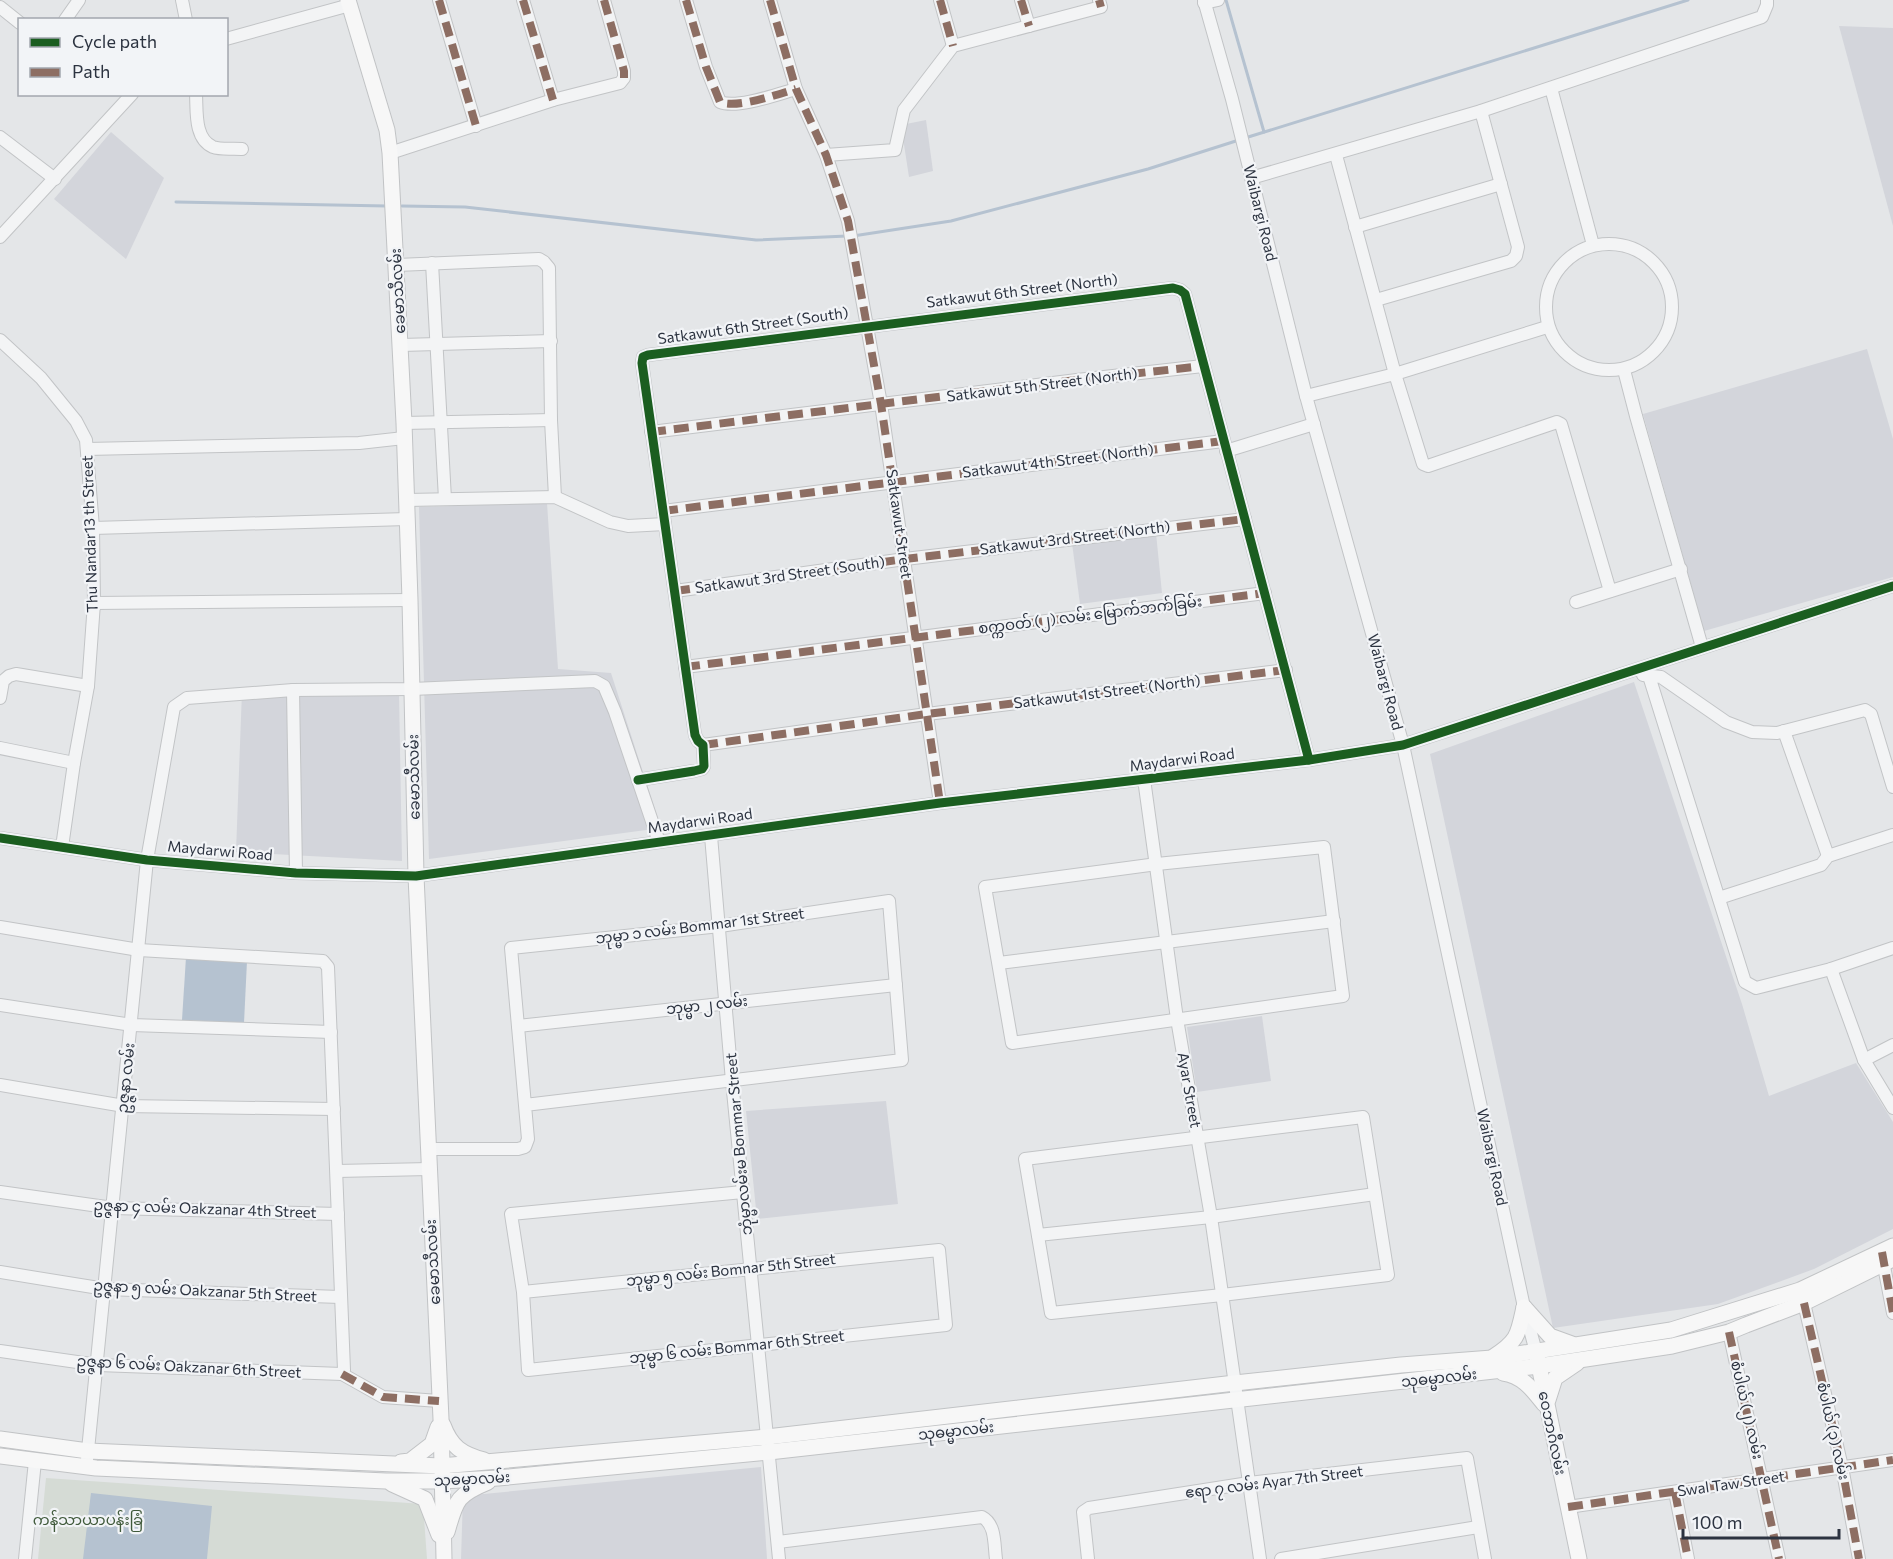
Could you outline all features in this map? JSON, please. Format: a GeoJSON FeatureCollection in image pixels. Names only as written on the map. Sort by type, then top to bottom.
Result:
{"type":"FeatureCollection","features":[{"type":"Feature","properties":{"kind":"main road","name":"ခေမာသီလမ်း"},"geometry":{"type":"LineString","coordinates":[[349,3],[387,130],[397,265],[407,500],[416,876],[441,1419],[444,1553]]}},
{"type":"Feature","properties":{"kind":"main road","name":"သုဓမ္မာလမ်း"},"geometry":{"type":"LineString","coordinates":[[0,1439],[88,1451],[386,1465],[441,1474],[498,1478],[769,1452],[1238,1399],[1537,1359],[1582,1360],[1672,1346],[1729,1332],[1804,1303],[1888,1255]]}},
{"type":"Feature","properties":{"kind":"main road","name":"သုဓမ္မာလမ်း"},"geometry":{"type":"LineString","coordinates":[[1537,1359],[1575,1345],[1671,1330],[1800,1290],[1888,1255]]}},
{"type":"Feature","properties":{"kind":"main road"},"geometry":{"type":"LineString","coordinates":[[1524,1307],[1550,1336],[1575,1345]]}},
{"type":"Feature","properties":{"kind":"main road"},"geometry":{"type":"LineString","coordinates":[[1524,1307],[1518,1336],[1494,1365],[1529,1385],[1547,1409]]}},
{"type":"Feature","properties":{"kind":"main road","name":"ဝေဘာဂီလမ်း"},"geometry":{"type":"LineString","coordinates":[[1537,1359],[1579,1559]]}},
{"type":"Feature","properties":{"kind":"main road"},"geometry":{"type":"LineString","coordinates":[[1547,1409],[1548,1395],[1555,1378],[1582,1360]]}},
{"type":"Feature","properties":{"kind":"main road","name":"သုဓမ္မာလမ်း"},"geometry":{"type":"LineString","coordinates":[[0,1456],[86,1467],[386,1481],[441,1474],[495,1462],[767,1437],[1235,1383],[1494,1365]]}},
{"type":"Feature","properties":{"kind":"main road"},"geometry":{"type":"LineString","coordinates":[[441,1419],[448,1438],[465,1455],[495,1462]]}},
{"type":"Feature","properties":{"kind":"main road"},"geometry":{"type":"LineString","coordinates":[[386,1465],[410,1461],[432,1444],[441,1419]]}},
{"type":"Feature","properties":{"kind":"main road"},"geometry":{"type":"LineString","coordinates":[[444,1553],[455,1502],[472,1488],[498,1478]]}},
{"type":"Feature","properties":{"kind":"main road"},"geometry":{"type":"LineString","coordinates":[[386,1481],[425,1499],[444,1553]]}},
{"type":"Feature","properties":{"kind":"street"},"geometry":{"type":"LineString","coordinates":[[66,18],[79,0]]}},
{"type":"Feature","properties":{"kind":"street"},"geometry":{"type":"LineString","coordinates":[[182,0],[186,18]]}},
{"type":"Feature","properties":{"kind":"street"},"geometry":{"type":"LineString","coordinates":[[439,0],[476,126]]}},
{"type":"Feature","properties":{"kind":"street"},"geometry":{"type":"LineString","coordinates":[[523,0],[553,100]]}},
{"type":"Feature","properties":{"kind":"street"},"geometry":{"type":"LineString","coordinates":[[390,153],[553,100],[620,83],[624,78],[624,71],[604,0]]}},
{"type":"Feature","properties":{"kind":"street"},"geometry":{"type":"LineString","coordinates":[[686,0],[706,67],[720,102],[736,103],[796,89]]}},
{"type":"Feature","properties":{"kind":"street","name":"Satkawut Street"},"geometry":{"type":"LineString","coordinates":[[770,0],[796,89],[826,155],[848,221],[881,404],[940,802]]}},
{"type":"Feature","properties":{"kind":"street"},"geometry":{"type":"LineString","coordinates":[[940,0],[953,46]]}},
{"type":"Feature","properties":{"kind":"street"},"geometry":{"type":"LineString","coordinates":[[1021,0],[1029,27]]}},
{"type":"Feature","properties":{"kind":"street"},"geometry":{"type":"LineString","coordinates":[[826,155],[895,150],[904,110],[953,46],[1101,7],[1099,0]]}},
{"type":"Feature","properties":{"kind":"street"},"geometry":{"type":"LineString","coordinates":[[1251,178],[1481,111],[1762,17],[1767,0]]}},
{"type":"Feature","properties":{"kind":"street","name":"Waibargi Road"},"geometry":{"type":"LineString","coordinates":[[1209,1],[1306,396],[1403,745],[1524,1307]]}},
{"type":"Feature","properties":{"kind":"street"},"geometry":{"type":"LineString","coordinates":[[228,38],[349,3]]}},
{"type":"Feature","properties":{"kind":"street"},"geometry":{"type":"LineString","coordinates":[[0,7],[18,21]]}},
{"type":"Feature","properties":{"kind":"street"},"geometry":{"type":"LineString","coordinates":[[1551,88],[1593,245]]}},
{"type":"Feature","properties":{"kind":"street"},"geometry":{"type":"LineString","coordinates":[[1,233],[55,179],[126,96]]}},
{"type":"Feature","properties":{"kind":"street"},"geometry":{"type":"LineString","coordinates":[[196,96],[199,131],[204,139],[215,148],[242,148]]}},
{"type":"Feature","properties":{"kind":"street"},"geometry":{"type":"LineString","coordinates":[[1376,300],[1511,261],[1516,256],[1518,247],[1481,111]]}},
{"type":"Feature","properties":{"kind":"street"},"geometry":{"type":"LineString","coordinates":[[0,137],[55,179]]}},
{"type":"Feature","properties":{"kind":"street"},"geometry":{"type":"LineString","coordinates":[[1336,155],[1395,374],[1423,464],[1428,466],[1557,422],[1561,424],[1610,591]]}},
{"type":"Feature","properties":{"kind":"street"},"geometry":{"type":"LineString","coordinates":[[1355,227],[1501,184]]}},
{"type":"Feature","properties":{"kind":"street"},"geometry":{"type":"LineString","coordinates":[[1618,243],[1642,252],[1660,269],[1669,286],[1672,316],[1664,340],[1647,359],[1624,370],[1599,371],[1576,363],[1557,346],[1547,327],[1545,298],[1554,274],[1571,256],[1593,245],[1618,243]]}},
{"type":"Feature","properties":{"kind":"street"},"geometry":{"type":"LineString","coordinates":[[397,265],[539,259],[549,268],[551,420],[555,497]]}},
{"type":"Feature","properties":{"kind":"street"},"geometry":{"type":"LineString","coordinates":[[432,263],[445,499]]}},
{"type":"Feature","properties":{"kind":"street","name":"Satkawut 6th Street (North)"},"geometry":{"type":"LineString","coordinates":[[867,326],[1173,288],[1185,294],[1203,366]]}},
{"type":"Feature","properties":{"kind":"street","name":"Satkawut 6th Street (South)"},"geometry":{"type":"LineString","coordinates":[[651,432],[643,357],[867,326]]}},
{"type":"Feature","properties":{"kind":"street"},"geometry":{"type":"LineString","coordinates":[[1306,396],[1395,374],[1547,327]]}},
{"type":"Feature","properties":{"kind":"street","name":"Thu Nandar13 th Street"},"geometry":{"type":"LineString","coordinates":[[0,340],[41,378],[83,432],[87,449],[93,528],[94,603],[88,686],[62,847]]}},
{"type":"Feature","properties":{"kind":"street"},"geometry":{"type":"LineString","coordinates":[[400,345],[551,341]]}},
{"type":"Feature","properties":{"kind":"street"},"geometry":{"type":"LineString","coordinates":[[1203,366],[1309,760]]}},
{"type":"Feature","properties":{"kind":"street","name":"Satkawut 5th Street (North)"},"geometry":{"type":"LineString","coordinates":[[651,432],[1203,366]]}},
{"type":"Feature","properties":{"kind":"street"},"geometry":{"type":"LineString","coordinates":[[1624,370],[1702,647]]}},
{"type":"Feature","properties":{"kind":"street"},"geometry":{"type":"LineString","coordinates":[[87,449],[359,443],[441,422],[551,420]]}},
{"type":"Feature","properties":{"kind":"street","name":"Satkawut 4th Street (North)"},"geometry":{"type":"LineString","coordinates":[[663,511],[893,482],[1224,446],[1314,424]]}},
{"type":"Feature","properties":{"kind":"street"},"geometry":{"type":"LineString","coordinates":[[638,780],[702,769],[704,766],[703,745],[695,735],[651,432]]}},
{"type":"Feature","properties":{"kind":"street"},"geometry":{"type":"LineString","coordinates":[[407,500],[555,497],[610,522],[628,526],[665,524]]}},
{"type":"Feature","properties":{"kind":"street"},"geometry":{"type":"LineString","coordinates":[[93,528],[407,519]]}},
{"type":"Feature","properties":{"kind":"street","name":"Satkawut 3rd Street (North)"},"geometry":{"type":"LineString","coordinates":[[904,559],[1245,519]]}},
{"type":"Feature","properties":{"kind":"street","name":"Satkawut 3rd Street (South)"},"geometry":{"type":"LineString","coordinates":[[675,591],[904,559]]}},
{"type":"Feature","properties":{"kind":"street"},"geometry":{"type":"LineString","coordinates":[[1576,602],[1681,569]]}},
{"type":"Feature","properties":{"kind":"street","name":"Maydarwi Road"},"geometry":{"type":"LineString","coordinates":[[0,838],[147,860],[296,873],[416,876],[940,802],[1309,760],[1403,745],[1893,586]]}},
{"type":"Feature","properties":{"kind":"street","name":"စက္ကဝတ် (၂) လမ်း မြောက်ဘက်ခြမ်း"},"geometry":{"type":"LineString","coordinates":[[686,667],[1265,593]]}},
{"type":"Feature","properties":{"kind":"street"},"geometry":{"type":"LineString","coordinates":[[94,603],[410,600]]}},
{"type":"Feature","properties":{"kind":"street","name":"Satkawut 1st Street (North)"},"geometry":{"type":"LineString","coordinates":[[703,745],[927,714],[1286,670]]}},
{"type":"Feature","properties":{"kind":"street"},"geometry":{"type":"LineString","coordinates":[[1630,671],[1660,677],[1726,722],[1752,732],[1777,733],[1865,710],[1871,714],[1893,787]]}},
{"type":"Feature","properties":{"kind":"street"},"geometry":{"type":"LineString","coordinates":[[0,699],[3,681],[16,674],[88,686]]}},
{"type":"Feature","properties":{"kind":"street"},"geometry":{"type":"LineString","coordinates":[[1649,676],[1745,982],[1756,987],[1831,969],[1893,948]]}},
{"type":"Feature","properties":{"kind":"street"},"geometry":{"type":"LineString","coordinates":[[296,873],[293,690],[412,689],[595,681],[600,683],[604,686],[615,712],[659,842]]}},
{"type":"Feature","properties":{"kind":"street","name":"ဥဇ္ဇနာ လမ်း"},"geometry":{"type":"LineString","coordinates":[[86,1467],[147,860],[174,707],[187,698],[293,690]]}},
{"type":"Feature","properties":{"kind":"street"},"geometry":{"type":"LineString","coordinates":[[1784,731],[1828,856]]}},
{"type":"Feature","properties":{"kind":"street"},"geometry":{"type":"LineString","coordinates":[[0,748],[74,763]]}},
{"type":"Feature","properties":{"kind":"street","name":"Ayar Street"},"geometry":{"type":"LineString","coordinates":[[1144,779],[1177,1019],[1211,1217],[1260,1559]]}},
{"type":"Feature","properties":{"kind":"street"},"geometry":{"type":"LineString","coordinates":[[1719,898],[1821,865],[1828,856],[1893,835]]}},
{"type":"Feature","properties":{"kind":"street","name":"ဘုံမ္မာလမ်းမ Bommar Street"},"geometry":{"type":"LineString","coordinates":[[711,836],[732,1081],[779,1559]]}},
{"type":"Feature","properties":{"kind":"street"},"geometry":{"type":"LineString","coordinates":[[1324,847],[1344,996],[1012,1043],[985,887],[1156,864],[1324,847]]}},
{"type":"Feature","properties":{"kind":"street","name":"ဘုမ္မာ ၁ လမ်း Bommar 1st Street"},"geometry":{"type":"LineString","coordinates":[[518,1026],[511,948],[720,926],[889,901],[896,985]]}},
{"type":"Feature","properties":{"kind":"street"},"geometry":{"type":"LineString","coordinates":[[999,963],[1334,921]]}},
{"type":"Feature","properties":{"kind":"street"},"geometry":{"type":"LineString","coordinates":[[0,927],[139,950],[326,963],[337,1171],[344,1370],[342,1374],[383,1396],[439,1401]]}},
{"type":"Feature","properties":{"kind":"street"},"geometry":{"type":"LineString","coordinates":[[1831,969],[1864,1060],[1893,1108]]}},
{"type":"Feature","properties":{"kind":"street"},"geometry":{"type":"LineString","coordinates":[[525,1105],[902,1059],[896,985]]}},
{"type":"Feature","properties":{"kind":"street","name":"ဘုမ္မာ ၂ လမ်း"},"geometry":{"type":"LineString","coordinates":[[518,1026],[896,985]]}},
{"type":"Feature","properties":{"kind":"street"},"geometry":{"type":"LineString","coordinates":[[0,1005],[132,1025],[331,1032]]}},
{"type":"Feature","properties":{"kind":"street"},"geometry":{"type":"LineString","coordinates":[[428,1149],[518,1149],[525,1147],[528,1139],[518,1026]]}},
{"type":"Feature","properties":{"kind":"street"},"geometry":{"type":"LineString","coordinates":[[1864,1060],[1893,1045]]}},
{"type":"Feature","properties":{"kind":"street"},"geometry":{"type":"LineString","coordinates":[[0,1085],[124,1106],[334,1109]]}},
{"type":"Feature","properties":{"kind":"street"},"geometry":{"type":"LineString","coordinates":[[1363,1117],[1388,1275],[1051,1313],[1025,1160],[1197,1137],[1363,1117]]}},
{"type":"Feature","properties":{"kind":"street"},"geometry":{"type":"LineString","coordinates":[[337,1171],[429,1169]]}},
{"type":"Feature","properties":{"kind":"street","name":"ဥဇ္ဇနာ ၄ လမ်း Oakzanar 4th Street"},"geometry":{"type":"LineString","coordinates":[[0,1192],[113,1208],[338,1214]]}},
{"type":"Feature","properties":{"kind":"street"},"geometry":{"type":"LineString","coordinates":[[523,1292],[511,1214],[743,1192]]}},
{"type":"Feature","properties":{"kind":"street"},"geometry":{"type":"LineString","coordinates":[[1038,1235],[1211,1217],[1375,1194]]}},
{"type":"Feature","properties":{"kind":"street","name":"ဘုမ္မာ ၅ လမ်း Bomnar 5th Street"},"geometry":{"type":"LineString","coordinates":[[523,1292],[751,1267],[939,1250],[946,1325]]}},
{"type":"Feature","properties":{"kind":"street"},"geometry":{"type":"LineString","coordinates":[[1888,1255],[1893,1314]]}},
{"type":"Feature","properties":{"kind":"street","name":"ဥဇ္ဇနာ ၅ လမ်း Oakzanar 5th Street"},"geometry":{"type":"LineString","coordinates":[[0,1272],[105,1289],[340,1297]]}},
{"type":"Feature","properties":{"kind":"street","name":"ဘုမ္မာ ၆ လမ်း Bommar 6th Street"},"geometry":{"type":"LineString","coordinates":[[523,1292],[528,1370],[946,1325]]}},
{"type":"Feature","properties":{"kind":"street","name":"စံပါယ် (၃) လမ်း"},"geometry":{"type":"LineString","coordinates":[[1804,1303],[1842,1467],[1859,1559]]}},
{"type":"Feature","properties":{"kind":"street","name":"ဝေဘာဂီလမ်း"},"geometry":{"type":"LineString","coordinates":[[1524,1307],[1537,1359]]}},
{"type":"Feature","properties":{"kind":"street","name":"စံပါယ် (၂) လမ်း"},"geometry":{"type":"LineString","coordinates":[[1729,1332],[1779,1559]]}},
{"type":"Feature","properties":{"kind":"street","name":"ဥဇ္ဇနာ ၆ လမ်း Oakzanar 6th Street"},"geometry":{"type":"LineString","coordinates":[[0,1351],[98,1365],[342,1374]]}},
{"type":"Feature","properties":{"kind":"street","name":"ဧရာ ၇ လမ်း Ayar 7th Street"},"geometry":{"type":"LineString","coordinates":[[1088,1559],[1083,1512],[1089,1508],[1249,1483],[1467,1458],[1478,1527]]}},
{"type":"Feature","properties":{"kind":"street","name":"Swal Taw Street"},"geometry":{"type":"LineString","coordinates":[[1568,1507],[1893,1460]]}},
{"type":"Feature","properties":{"kind":"street"},"geometry":{"type":"LineString","coordinates":[[25,1559],[35,1461]]}},
{"type":"Feature","properties":{"kind":"street"},"geometry":{"type":"LineString","coordinates":[[1675,1492],[1688,1559]]}},
{"type":"Feature","properties":{"kind":"street"},"geometry":{"type":"LineString","coordinates":[[778,1542],[982,1517],[989,1520],[992,1526],[996,1559]]}},
{"type":"Feature","properties":{"kind":"street"},"geometry":{"type":"LineString","coordinates":[[1281,1559],[1478,1527],[1485,1559]]}},
{"type":"Feature","properties":{"kind":"shaded area"},"geometry":{"type":"Polygon","coordinates":[[[1839,26],[1893,28],[1893,226],[1839,26]]]}},
{"type":"Feature","properties":{"kind":"shaded area"},"geometry":{"type":"Polygon","coordinates":[[[926,120],[933,171],[909,177],[901,125],[926,120]]]}},
{"type":"Feature","properties":{"kind":"shaded area"},"geometry":{"type":"Polygon","coordinates":[[[111,132],[164,178],[126,259],[54,199],[111,132]]]}},
{"type":"Feature","properties":{"kind":"shaded area"},"geometry":{"type":"Polygon","coordinates":[[[1867,349],[1893,439],[1893,577],[1704,631],[1643,414],[1867,349]]]}},
{"type":"Feature","properties":{"kind":"shaded area"},"geometry":{"type":"Polygon","coordinates":[[[547,503],[558,669],[611,673],[661,828],[429,859],[419,507],[547,503]]]}},
{"type":"Feature","properties":{"kind":"shaded area"},"geometry":{"type":"Polygon","coordinates":[[[1156,533],[1162,593],[1080,604],[1072,543],[1156,533]]]}},
{"type":"Feature","properties":{"kind":"shaded area"},"geometry":{"type":"Polygon","coordinates":[[[1634,682],[1742,1004],[1769,1096],[1856,1063],[1893,1122],[1893,1229],[1814,1269],[1718,1304],[1553,1328],[1430,754],[1634,682]]]}},
{"type":"Feature","properties":{"kind":"shaded area"},"geometry":{"type":"Polygon","coordinates":[[[242,691],[399,692],[402,861],[236,852],[242,691]]]}},
{"type":"Feature","properties":{"kind":"shaded area"},"geometry":{"type":"Polygon","coordinates":[[[1262,1016],[1271,1081],[1197,1092],[1187,1027],[1262,1016]]]}},
{"type":"Feature","properties":{"kind":"shaded area"},"geometry":{"type":"Polygon","coordinates":[[[886,1101],[898,1204],[757,1219],[746,1111],[886,1101]]]}},
{"type":"Feature","properties":{"kind":"shaded area"},"geometry":{"type":"Polygon","coordinates":[[[761,1467],[767,1559],[461,1559],[463,1496],[761,1467]]]}},
{"type":"Feature","properties":{"kind":"green space","name":"ကန်သာယာပန်းခြံ"},"geometry":{"type":"Polygon","coordinates":[[[46,1478],[423,1504],[427,1559],[38,1559],[46,1478]]]}},
{"type":"Feature","properties":{"kind":"water"},"geometry":{"type":"Polygon","coordinates":[[[186,957],[247,961],[244,1023],[182,1020],[186,957]]]}},
{"type":"Feature","properties":{"kind":"water"},"geometry":{"type":"Polygon","coordinates":[[[91,1493],[212,1506],[207,1559],[83,1559],[91,1493]]]}},
{"type":"Feature","properties":{"kind":"waterway"},"geometry":{"type":"LineString","coordinates":[[1226,0],[1264,132]]}},
{"type":"Feature","properties":{"kind":"waterway"},"geometry":{"type":"LineString","coordinates":[[1245,138],[1688,0]]}},
{"type":"Feature","properties":{"kind":"waterway"},"geometry":{"type":"LineString","coordinates":[[853,236],[951,221],[1148,169],[1239,140]]}},
{"type":"Feature","properties":{"kind":"waterway"},"geometry":{"type":"LineString","coordinates":[[176,202],[387,206]]}},
{"type":"Feature","properties":{"kind":"waterway"},"geometry":{"type":"LineString","coordinates":[[402,206],[465,207],[756,240],[847,236]]}},
{"type":"Feature","properties":{"kind":"marked path"},"geometry":{"type":"LineString","coordinates":[[439,0],[476,126]]}},
{"type":"Feature","properties":{"kind":"marked path"},"geometry":{"type":"LineString","coordinates":[[523,0],[553,100]]}},
{"type":"Feature","properties":{"kind":"marked path"},"geometry":{"type":"LineString","coordinates":[[604,0],[624,78]]}},
{"type":"Feature","properties":{"kind":"marked path"},"geometry":{"type":"LineString","coordinates":[[686,0],[706,67],[720,102],[737,104],[796,89]]}},
{"type":"Feature","properties":{"kind":"marked path"},"geometry":{"type":"LineString","coordinates":[[770,0],[796,89],[826,155],[848,221],[881,404],[940,803]]}},
{"type":"Feature","properties":{"kind":"marked path"},"geometry":{"type":"LineString","coordinates":[[940,0],[953,46]]}},
{"type":"Feature","properties":{"kind":"marked path"},"geometry":{"type":"LineString","coordinates":[[1021,0],[1029,26]]}},
{"type":"Feature","properties":{"kind":"marked path"},"geometry":{"type":"LineString","coordinates":[[1099,0],[1101,7]]}},
{"type":"Feature","properties":{"kind":"marked path"},"geometry":{"type":"LineString","coordinates":[[651,432],[1203,366]]}},
{"type":"Feature","properties":{"kind":"marked path"},"geometry":{"type":"LineString","coordinates":[[663,511],[1223,441]]}},
{"type":"Feature","properties":{"kind":"marked path"},"geometry":{"type":"LineString","coordinates":[[675,591],[905,559],[1245,519]]}},
{"type":"Feature","properties":{"kind":"marked path"},"geometry":{"type":"LineString","coordinates":[[685,667],[1265,593]]}},
{"type":"Feature","properties":{"kind":"marked path"},"geometry":{"type":"LineString","coordinates":[[703,745],[927,714],[1286,670]]}},
{"type":"Feature","properties":{"kind":"marked path"},"geometry":{"type":"LineString","coordinates":[[1882,1252],[1893,1313]]}},
{"type":"Feature","properties":{"kind":"marked path"},"geometry":{"type":"LineString","coordinates":[[1804,1303],[1842,1467],[1859,1559]]}},
{"type":"Feature","properties":{"kind":"marked path"},"geometry":{"type":"LineString","coordinates":[[1729,1332],[1779,1559]]}},
{"type":"Feature","properties":{"kind":"marked path"},"geometry":{"type":"LineString","coordinates":[[342,1374],[383,1397],[439,1401]]}},
{"type":"Feature","properties":{"kind":"marked path"},"geometry":{"type":"LineString","coordinates":[[1568,1507],[1893,1460]]}},
{"type":"Feature","properties":{"kind":"marked path"},"geometry":{"type":"LineString","coordinates":[[1675,1492],[1688,1559]]}},
{"type":"Feature","properties":{"kind":"cycle path"},"geometry":{"type":"LineString","coordinates":[[638,780],[694,771],[704,766],[703,745],[695,735],[642,363],[643,357],[1173,288],[1185,294],[1309,760]]}},
{"type":"Feature","properties":{"kind":"cycle path"},"geometry":{"type":"LineString","coordinates":[[0,838],[147,860],[296,873],[416,876],[940,803],[1309,760],[1403,745],[1893,586]]}}]}
